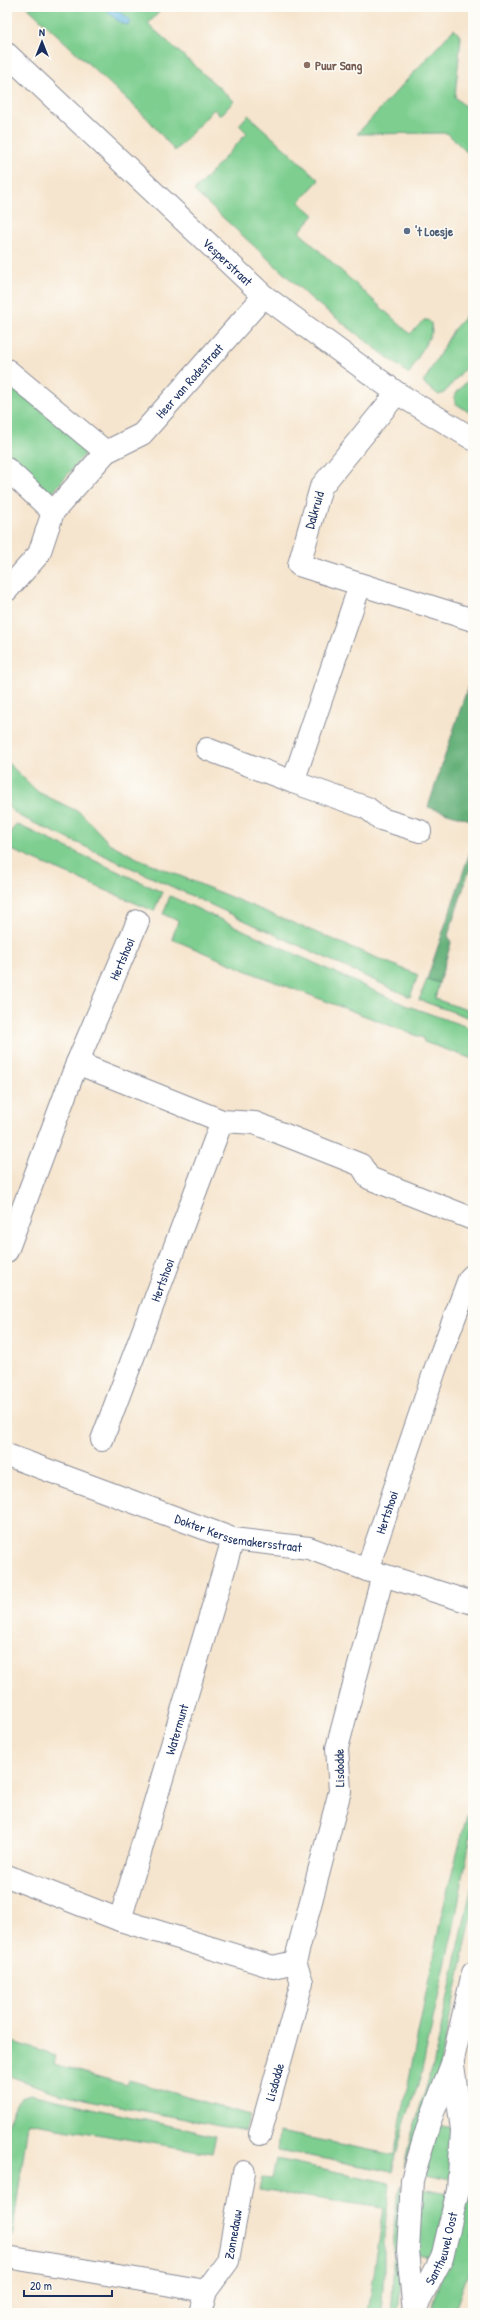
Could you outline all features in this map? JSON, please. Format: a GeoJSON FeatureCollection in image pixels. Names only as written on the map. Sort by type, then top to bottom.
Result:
{"type":"FeatureCollection","features":[{"type":"Feature","properties":{"kind":"street","name":"Vesperstraat"},"geometry":{"type":"LineString","coordinates":[[7,54],[264,296],[397,393],[473,439]]}},
{"type":"Feature","properties":{"kind":"street","name":"Heer van Rodestraat"},"geometry":{"type":"LineString","coordinates":[[7,590],[39,554],[53,512],[106,452],[142,434],[264,296]]}},
{"type":"Feature","properties":{"kind":"street"},"geometry":{"type":"LineString","coordinates":[[7,370],[106,452]]}},
{"type":"Feature","properties":{"kind":"street","name":"Dalkruid"},"geometry":{"type":"LineString","coordinates":[[397,393],[321,487],[299,565],[473,620]]}},
{"type":"Feature","properties":{"kind":"street"},"geometry":{"type":"LineString","coordinates":[[7,468],[53,512]]}},
{"type":"Feature","properties":{"kind":"street"},"geometry":{"type":"LineString","coordinates":[[293,782],[360,585]]}},
{"type":"Feature","properties":{"kind":"street"},"geometry":{"type":"LineString","coordinates":[[207,749],[293,782],[367,808],[381,819],[420,831]]}},
{"type":"Feature","properties":{"kind":"street","name":"Hertshooi"},"geometry":{"type":"LineString","coordinates":[[7,1251],[77,1063],[138,921]]}},
{"type":"Feature","properties":{"kind":"street"},"geometry":{"type":"LineString","coordinates":[[77,1063],[222,1121],[255,1123],[361,1165],[369,1178],[473,1219]]}},
{"type":"Feature","properties":{"kind":"street","name":"Hertshooi"},"geometry":{"type":"LineString","coordinates":[[102,1440],[222,1121]]}},
{"type":"Feature","properties":{"kind":"street","name":"Hertshooi"},"geometry":{"type":"LineString","coordinates":[[375,1572],[436,1367],[469,1279],[473,1275]]}},
{"type":"Feature","properties":{"kind":"street","name":"Dokter Kerssemakersstraat"},"geometry":{"type":"LineString","coordinates":[[7,1456],[233,1539],[309,1548],[375,1572],[473,1603]]}},
{"type":"Feature","properties":{"kind":"street","name":"Watermunt"},"geometry":{"type":"LineString","coordinates":[[120,1920],[233,1539]]}},
{"type":"Feature","properties":{"kind":"street","name":"Lisdodde"},"geometry":{"type":"LineString","coordinates":[[260,2134],[302,1982],[295,1962],[340,1791],[337,1748],[375,1572]]}},
{"type":"Feature","properties":{"kind":"street"},"geometry":{"type":"LineString","coordinates":[[7,1876],[120,1920],[273,1967],[295,1962]]}},
{"type":"Feature","properties":{"kind":"street","name":"Santheuvel Oost"},"geometry":{"type":"LineString","coordinates":[[414,2312],[408,2250],[412,2180],[429,2123],[452,2064],[473,1973]]}},
{"type":"Feature","properties":{"kind":"street","name":"Santheuvel Oost"},"geometry":{"type":"LineString","coordinates":[[414,2312],[442,2258],[458,2190],[462,2130],[452,2064]]}},
{"type":"Feature","properties":{"kind":"street","name":"Zonnedauw"},"geometry":{"type":"LineString","coordinates":[[200,2313],[206,2290],[228,2261],[244,2172]]}},
{"type":"Feature","properties":{"kind":"street"},"geometry":{"type":"LineString","coordinates":[[7,2257],[206,2290]]}},
{"type":"Feature","properties":{"kind":"green space"},"geometry":{"type":"Polygon","coordinates":[[[27,7],[153,7],[159,12],[148,24],[234,101],[220,116],[214,109],[175,151],[148,119],[27,7]]]}},
{"type":"Feature","properties":{"kind":"green space"},"geometry":{"type":"Polygon","coordinates":[[[454,29],[461,37],[455,97],[473,114],[473,158],[447,133],[357,134],[454,29]]]}},
{"type":"Feature","properties":{"kind":"green space"},"geometry":{"type":"Polygon","coordinates":[[[248,115],[319,180],[299,202],[314,215],[299,232],[410,334],[424,320],[428,320],[431,323],[432,332],[409,374],[314,301],[194,191],[247,133],[239,125],[248,115]]]}},
{"type":"Feature","properties":{"kind":"green space"},"geometry":{"type":"Polygon","coordinates":[[[473,308],[473,359],[444,393],[439,395],[423,383],[454,329],[473,308]]]}},
{"type":"Feature","properties":{"kind":"green space"},"geometry":{"type":"Polygon","coordinates":[[[473,374],[473,415],[455,403],[454,396],[473,374]]]}},
{"type":"Feature","properties":{"kind":"green space"},"geometry":{"type":"Polygon","coordinates":[[[7,381],[88,450],[48,498],[7,457],[7,381]]]}},
{"type":"Feature","properties":{"kind":"green space"},"geometry":{"type":"Polygon","coordinates":[[[473,671],[473,811],[470,820],[428,807],[473,671]]]}},
{"type":"Feature","properties":{"kind":"green space"},"geometry":{"type":"Polygon","coordinates":[[[7,762],[38,792],[81,813],[109,843],[137,858],[418,975],[410,997],[19,816],[7,806],[7,762]]]}},
{"type":"Feature","properties":{"kind":"green space"},"geometry":{"type":"Polygon","coordinates":[[[16,824],[162,892],[154,911],[7,848],[7,838],[16,824]]]}},
{"type":"Feature","properties":{"kind":"green space"},"geometry":{"type":"Polygon","coordinates":[[[473,843],[473,859],[448,935],[451,943],[439,983],[427,979],[473,843]]]}},
{"type":"Feature","properties":{"kind":"green space"},"geometry":{"type":"Polygon","coordinates":[[[170,896],[405,1005],[473,1029],[473,1059],[424,1042],[423,1038],[257,975],[172,939],[178,921],[163,914],[170,896]]]}},
{"type":"Feature","properties":{"kind":"green space"},"geometry":{"type":"Polygon","coordinates":[[[427,979],[439,983],[435,999],[473,1012],[473,1019],[419,1000],[427,979]]]}},
{"type":"Feature","properties":{"kind":"green space"},"geometry":{"type":"Polygon","coordinates":[[[467,1815],[473,1816],[473,1823],[455,1921],[420,2079],[404,2124],[392,2172],[278,2150],[280,2132],[394,2155],[442,1912],[467,1815]]]}},
{"type":"Feature","properties":{"kind":"green space"},"geometry":{"type":"Polygon","coordinates":[[[473,1880],[473,1910],[434,2092],[404,2167],[411,2136],[433,2066],[473,1880]]]}},
{"type":"Feature","properties":{"kind":"green space"},"geometry":{"type":"Polygon","coordinates":[[[7,2040],[56,2056],[54,2064],[127,2085],[129,2080],[250,2115],[245,2131],[84,2099],[51,2091],[7,2075],[7,2040]]]}},
{"type":"Feature","properties":{"kind":"green space"},"geometry":{"type":"Polygon","coordinates":[[[473,2053],[473,2184],[466,2183],[470,2074],[473,2053]]]}},
{"type":"Feature","properties":{"kind":"green space"},"geometry":{"type":"Polygon","coordinates":[[[30,2094],[216,2136],[212,2153],[28,2123],[12,2237],[7,2236],[7,2124],[17,2102],[21,2097],[30,2094]]]}},
{"type":"Feature","properties":{"kind":"green space"},"geometry":{"type":"Polygon","coordinates":[[[437,2126],[455,2129],[450,2180],[425,2175],[437,2126]]]}},
{"type":"Feature","properties":{"kind":"green space"},"geometry":{"type":"Polygon","coordinates":[[[276,2159],[390,2183],[384,2237],[384,2274],[381,2313],[368,2313],[384,2208],[259,2190],[262,2177],[272,2178],[276,2159]]]}},
{"type":"Feature","properties":{"kind":"green space"},"geometry":{"type":"Polygon","coordinates":[[[402,2186],[399,2305],[398,2313],[391,2313],[394,2226],[398,2195],[402,2186]]]}},
{"type":"Feature","properties":{"kind":"green space"},"geometry":{"type":"Polygon","coordinates":[[[423,2188],[448,2193],[433,2258],[416,2255],[423,2188]]]}},
{"type":"Feature","properties":{"kind":"green space"},"geometry":{"type":"Polygon","coordinates":[[[463,2196],[473,2198],[473,2259],[454,2313],[429,2313],[456,2235],[463,2196]]]}},
{"type":"Feature","properties":{"kind":"water"},"geometry":{"type":"Polygon","coordinates":[[[102,7],[109,8],[126,16],[130,22],[128,25],[121,23],[102,7]]]}},
{"type":"Feature","properties":{"kind":"place","name":"Puur Sang"},"geometry":{"type":"Point","coordinates":[307,65]}},
{"type":"Feature","properties":{"kind":"place","name":"'t Loesje"},"geometry":{"type":"Point","coordinates":[407,231]}}]}
